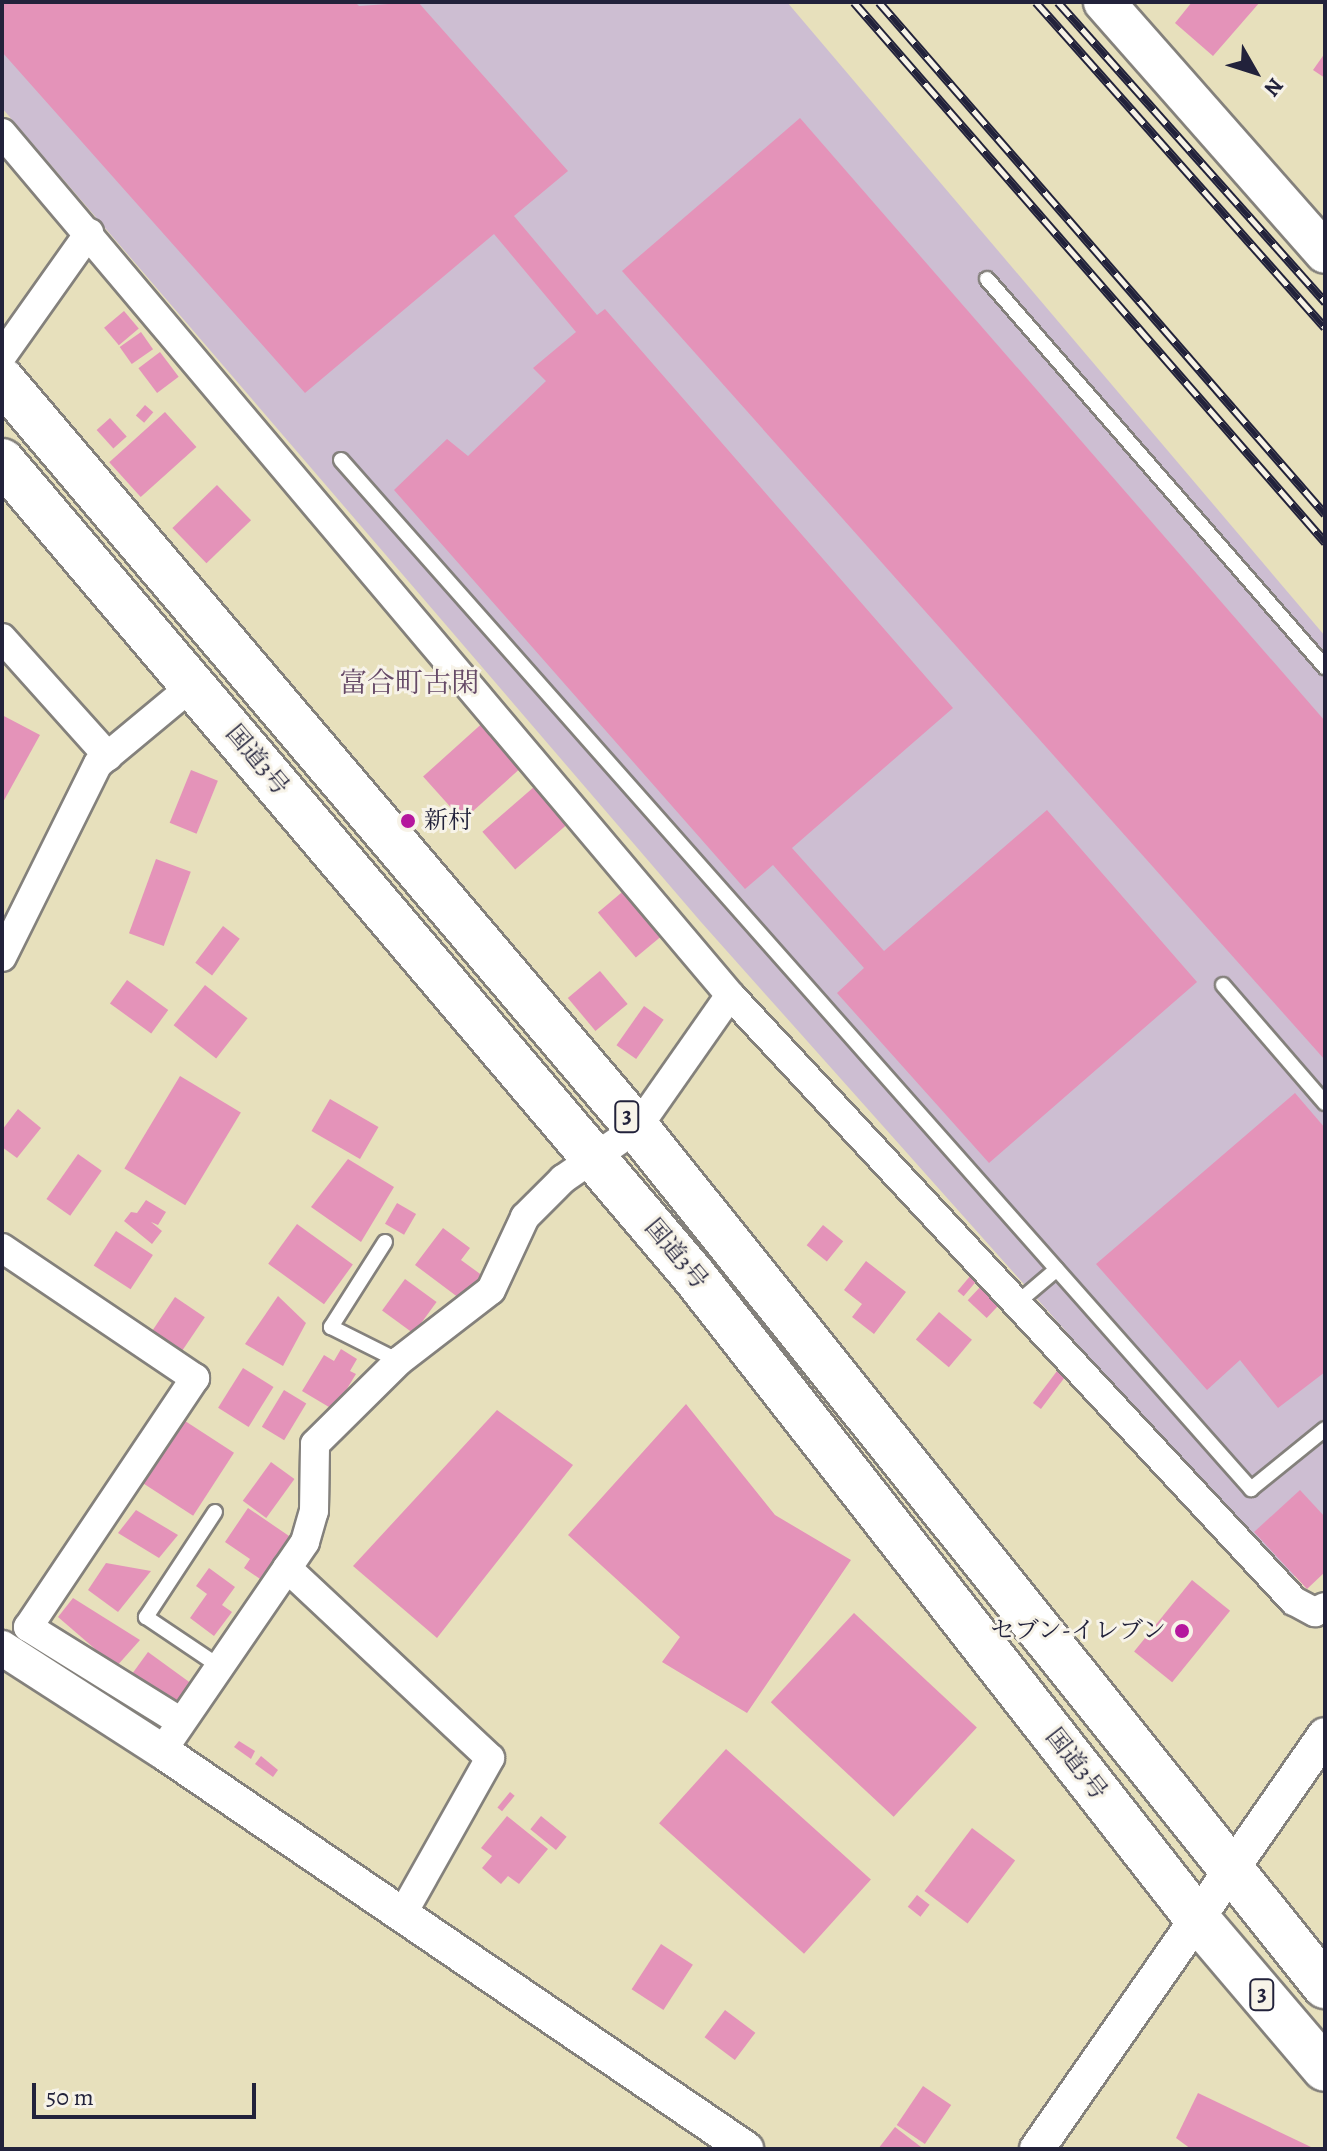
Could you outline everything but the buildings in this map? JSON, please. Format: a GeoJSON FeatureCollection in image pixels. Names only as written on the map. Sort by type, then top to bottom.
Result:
{"type":"FeatureCollection","features":[{"type":"Feature","properties":{"kind":"highway","name":"国道3号"},"geometry":{"type":"LineString","coordinates":[[2,380],[637,1128],[1230,1872],[1325,1986]]}},
{"type":"Feature","properties":{"kind":"highway","name":"国道3号"},"geometry":{"type":"LineString","coordinates":[[2,461],[694,1276],[1199,1921],[1325,2069]]}},
{"type":"Feature","properties":{"kind":"main road"},"geometry":{"type":"LineString","coordinates":[[1104,2],[1325,253]]}},
{"type":"Feature","properties":{"kind":"street"},"geometry":{"type":"LineString","coordinates":[[2,133],[730,995],[1294,1601],[1315,1612],[1325,1607]]}},
{"type":"Feature","properties":{"kind":"street"},"geometry":{"type":"LineString","coordinates":[[2,356],[89,233]]}},
{"type":"Feature","properties":{"kind":"street"},"geometry":{"type":"LineString","coordinates":[[2,638],[108,756]]}},
{"type":"Feature","properties":{"kind":"street"},"geometry":{"type":"LineString","coordinates":[[2,957],[98,764],[193,685]]}},
{"type":"Feature","properties":{"kind":"street"},"geometry":{"type":"LineString","coordinates":[[162,1751],[305,1542],[314,1511],[315,1444],[399,1361],[477,1305],[491,1290],[525,1217],[563,1179],[637,1128],[730,995]]}},
{"type":"Feature","properties":{"kind":"street"},"geometry":{"type":"LineString","coordinates":[[2,1248],[195,1378],[28,1627],[181,1722]]}},
{"type":"Feature","properties":{"kind":"street"},"geometry":{"type":"LineString","coordinates":[[287,1568],[490,1758],[402,1915]]}},
{"type":"Feature","properties":{"kind":"street"},"geometry":{"type":"LineString","coordinates":[[2,1648],[162,1751],[746,2149]]}},
{"type":"Feature","properties":{"kind":"street"},"geometry":{"type":"LineString","coordinates":[[1037,2149],[1199,1921],[1325,1735]]}},
{"type":"Feature","properties":{"kind":"lane"},"geometry":{"type":"LineString","coordinates":[[987,279],[1325,667]]}},
{"type":"Feature","properties":{"kind":"lane"},"geometry":{"type":"LineString","coordinates":[[341,460],[1251,1489],[1325,1429]]}},
{"type":"Feature","properties":{"kind":"lane"},"geometry":{"type":"LineString","coordinates":[[1223,985],[1325,1103]]}},
{"type":"Feature","properties":{"kind":"lane"},"geometry":{"type":"LineString","coordinates":[[385,1242],[331,1327],[399,1361]]}},
{"type":"Feature","properties":{"kind":"lane"},"geometry":{"type":"LineString","coordinates":[[1017,1303],[1057,1269]]}},
{"type":"Feature","properties":{"kind":"lane"},"geometry":{"type":"LineString","coordinates":[[215,1512],[146,1617],[219,1666]]}},
{"type":"Feature","properties":{"kind":"shaded area"},"geometry":{"type":"Polygon","coordinates":[[[2,2],[787,2],[1325,636],[1325,1567],[1286,1578],[701,922],[2,108],[2,2]]]}},
{"type":"Feature","properties":{"kind":"railway"},"geometry":{"type":"LineString","coordinates":[[854,2],[1325,542]]}},
{"type":"Feature","properties":{"kind":"railway"},"geometry":{"type":"LineString","coordinates":[[879,2],[1325,514]]}},
{"type":"Feature","properties":{"kind":"railway"},"geometry":{"type":"LineString","coordinates":[[1036,2],[1325,327]]}},
{"type":"Feature","properties":{"kind":"railway"},"geometry":{"type":"LineString","coordinates":[[1058,2],[1325,302]]}},
{"type":"Feature","properties":{"kind":"place","name":"新村"},"geometry":{"type":"Point","coordinates":[408,821]}},
{"type":"Feature","properties":{"kind":"place","name":"セブン-イレブン"},"geometry":{"type":"Point","coordinates":[1182,1631]}},
{"type":"Feature","properties":{"kind":"district","name":"富合町古閑"},"geometry":{"type":"Point","coordinates":[409,683]}}]}
